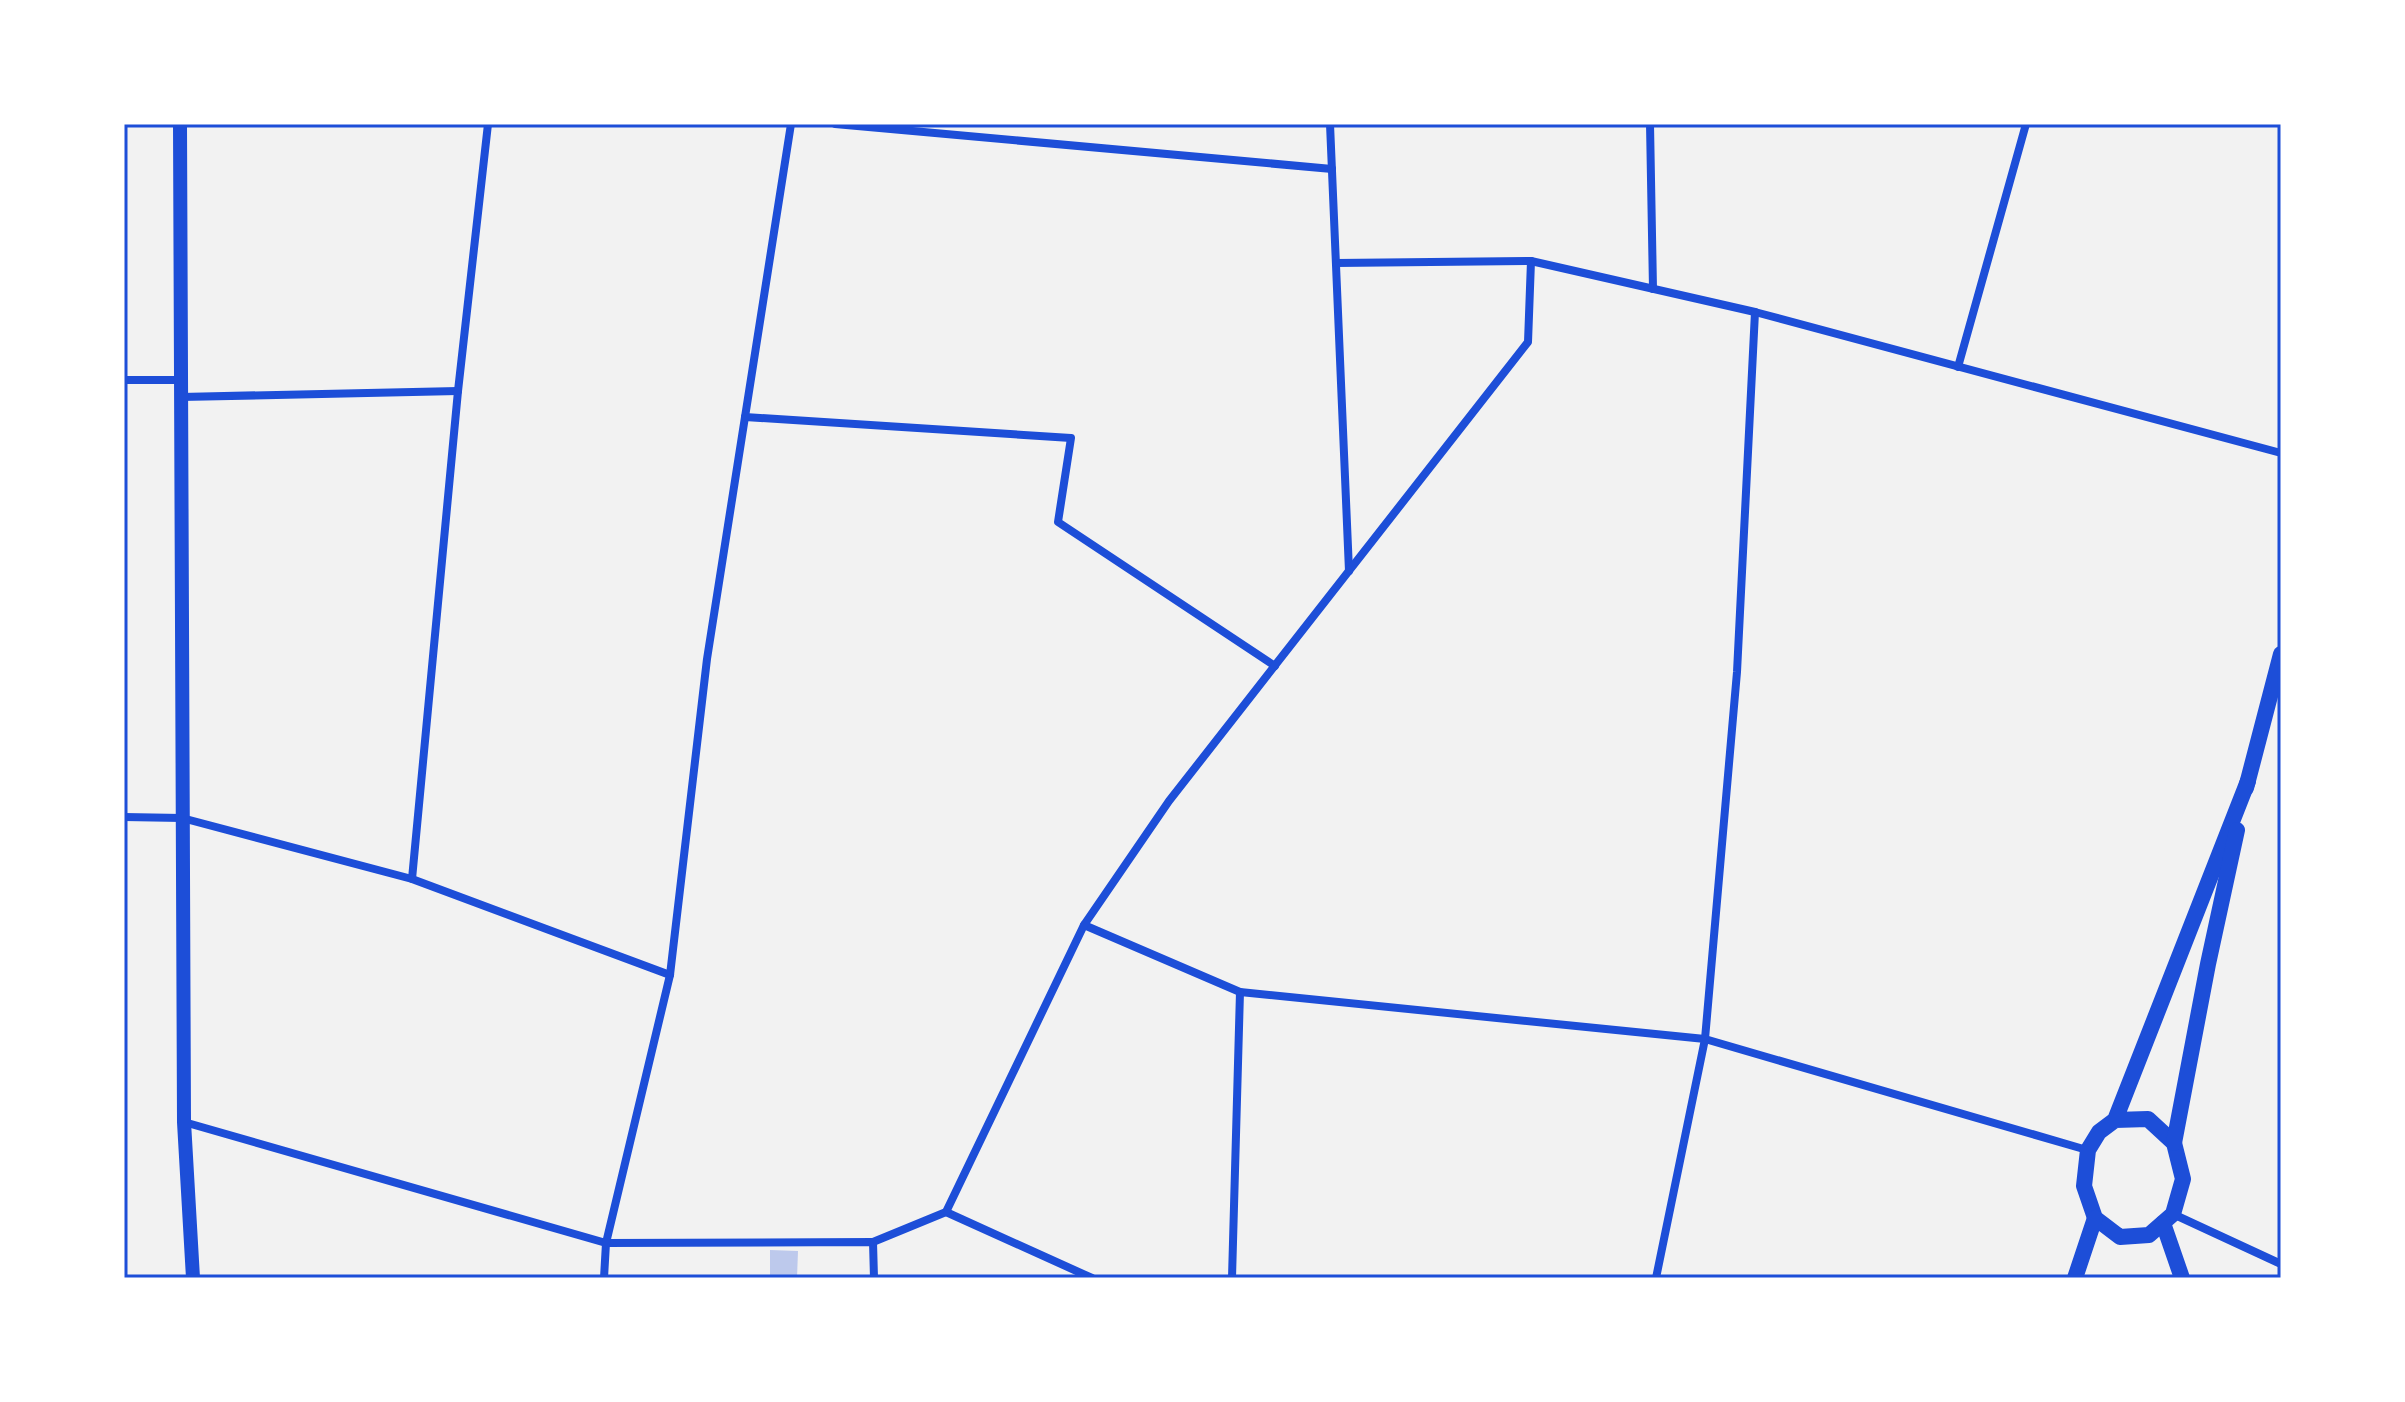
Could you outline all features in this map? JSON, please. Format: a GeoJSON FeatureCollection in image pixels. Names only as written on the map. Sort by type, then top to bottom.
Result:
{"type":"FeatureCollection","features":[{"type":"Feature","properties":{"kind":"main road"},"geometry":{"type":"LineString","coordinates":[[2248,781],[2115,1120],[2099,1132],[2088,1150],[2084,1186],[2095,1218],[2120,1237],[2149,1235],[2168,1219],[2183,1179],[2174,1143],[2208,964],[2248,781],[2281,654]]}},
{"type":"Feature","properties":{"kind":"main road"},"geometry":{"type":"LineString","coordinates":[[2115,1120],[2148,1119],[2174,1143]]}},
{"type":"Feature","properties":{"kind":"main road"},"geometry":{"type":"LineString","coordinates":[[2075,1278],[2095,1218]]}},
{"type":"Feature","properties":{"kind":"main road"},"geometry":{"type":"LineString","coordinates":[[2168,1219],[2182,1278]]}},
{"type":"Feature","properties":{"kind":"street"},"geometry":{"type":"LineString","coordinates":[[180,124],[184,1122],[193,1278]]}},
{"type":"Feature","properties":{"kind":"street"},"geometry":{"type":"LineString","coordinates":[[412,879],[458,391],[488,124]]}},
{"type":"Feature","properties":{"kind":"street"},"geometry":{"type":"LineString","coordinates":[[604,1278],[606,1243],[670,975],[707,659],[791,124]]}},
{"type":"Feature","properties":{"kind":"street"},"geometry":{"type":"LineString","coordinates":[[835,124],[1332,169]]}},
{"type":"Feature","properties":{"kind":"street"},"geometry":{"type":"LineString","coordinates":[[1330,124],[1349,571]]}},
{"type":"Feature","properties":{"kind":"street"},"geometry":{"type":"LineString","coordinates":[[1650,124],[1653,289]]}},
{"type":"Feature","properties":{"kind":"street"},"geometry":{"type":"LineString","coordinates":[[1958,367],[2026,124]]}},
{"type":"Feature","properties":{"kind":"street"},"geometry":{"type":"LineString","coordinates":[[1336,263],[1531,261],[1755,312],[2281,453]]}},
{"type":"Feature","properties":{"kind":"street"},"geometry":{"type":"LineString","coordinates":[[184,1122],[606,1243],[873,1242],[946,1212],[1084,925],[1169,801],[1528,342],[1531,261]]}},
{"type":"Feature","properties":{"kind":"street"},"geometry":{"type":"LineString","coordinates":[[1656,1278],[1705,1039],[1737,672],[1755,312]]}},
{"type":"Feature","properties":{"kind":"street"},"geometry":{"type":"LineString","coordinates":[[124,380],[181,380]]}},
{"type":"Feature","properties":{"kind":"street"},"geometry":{"type":"LineString","coordinates":[[181,397],[458,391]]}},
{"type":"Feature","properties":{"kind":"street"},"geometry":{"type":"LineString","coordinates":[[745,417],[1071,438],[1058,522],[1275,666]]}},
{"type":"Feature","properties":{"kind":"street"},"geometry":{"type":"LineString","coordinates":[[124,817],[182,818],[412,879],[670,975]]}},
{"type":"Feature","properties":{"kind":"street"},"geometry":{"type":"LineString","coordinates":[[1084,925],[1240,992],[1705,1039],[2088,1150]]}},
{"type":"Feature","properties":{"kind":"street"},"geometry":{"type":"LineString","coordinates":[[1232,1278],[1240,992]]}},
{"type":"Feature","properties":{"kind":"street"},"geometry":{"type":"LineString","coordinates":[[946,1212],[1092,1278]]}},
{"type":"Feature","properties":{"kind":"street"},"geometry":{"type":"LineString","coordinates":[[2168,1219],[2281,1264]]}},
{"type":"Feature","properties":{"kind":"street"},"geometry":{"type":"LineString","coordinates":[[873,1242],[874,1278]]}},
{"type":"Feature","properties":{"kind":"building"},"geometry":{"type":"Polygon","coordinates":[[[770,1250],[798,1251],[797,1278],[770,1278],[770,1250]]]}}]}
